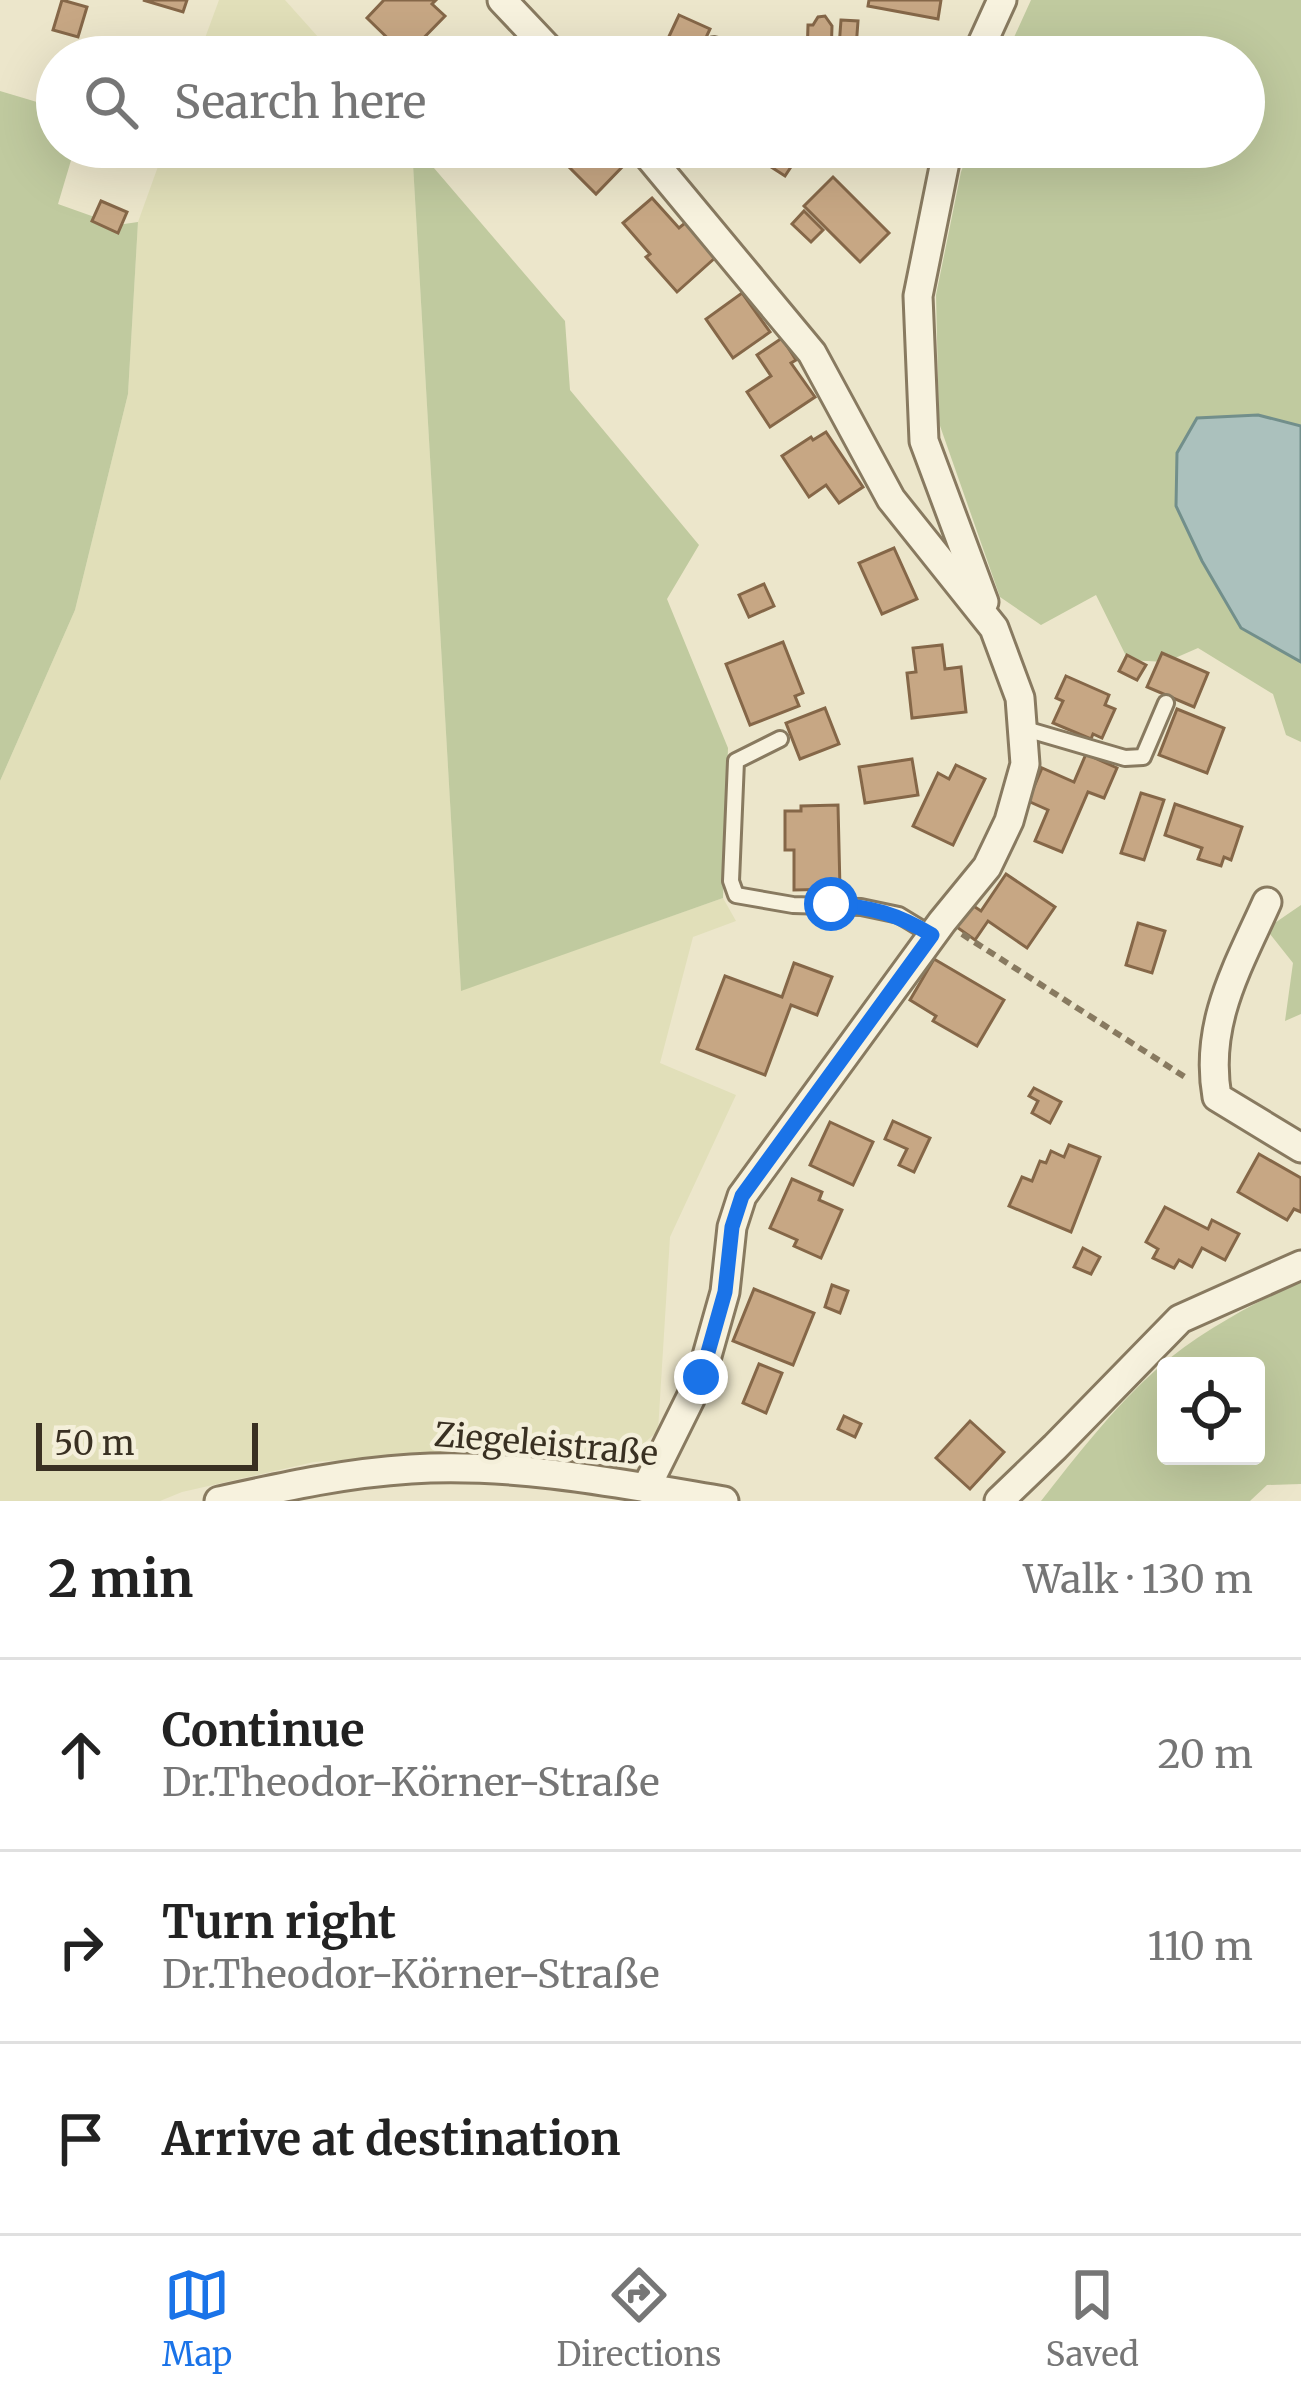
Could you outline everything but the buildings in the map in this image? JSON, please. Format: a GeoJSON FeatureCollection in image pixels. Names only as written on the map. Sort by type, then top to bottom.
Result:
{"type":"FeatureCollection","features":[{"type":"Feature","properties":{"kind":"street"},"geometry":{"type":"LineString","coordinates":[[502,0],[536,36]]}},
{"type":"Feature","properties":{"kind":"street"},"geometry":{"type":"LineString","coordinates":[[986,36],[1002,0]]}},
{"type":"Feature","properties":{"kind":"street"},"geometry":{"type":"LineString","coordinates":[[658,168],[812,353],[891,499],[994,628]]}},
{"type":"Feature","properties":{"kind":"street"},"geometry":{"type":"LineString","coordinates":[[646,1488],[701,1377],[725,1292],[732,1227],[742,1196],[937,928],[987,867],[1009,821],[1025,764],[1020,698],[924,442],[918,296],[944,168]]}},
{"type":"Feature","properties":{"kind":"street"},"geometry":{"type":"LineString","coordinates":[[1267,902],[1222,1004],[1213,1075],[1217,1097],[1301,1148]]}},
{"type":"Feature","properties":{"kind":"street"},"geometry":{"type":"LineString","coordinates":[[999,1501],[1180,1318],[1301,1265]]}},
{"type":"Feature","properties":{"kind":"street","name":"Ziegeleistraße"},"geometry":{"type":"LineString","coordinates":[[219,1501],[326,1478],[414,1469],[500,1470],[724,1501]]}},
{"type":"Feature","properties":{"kind":"lane"},"geometry":{"type":"LineString","coordinates":[[1022,728],[1125,758],[1143,757],[1166,703]]}},
{"type":"Feature","properties":{"kind":"lane"},"geometry":{"type":"LineString","coordinates":[[781,740],[736,761],[731,881],[736,895],[861,907],[937,928]]}},
{"type":"Feature","properties":{"kind":"path"},"geometry":{"type":"LineString","coordinates":[[937,928],[1217,1097]]}},
{"type":"Feature","properties":{"kind":"shaded area"},"geometry":{"type":"Polygon","coordinates":[[[219,0],[285,0],[317,36],[206,36],[219,0]]]}},
{"type":"Feature","properties":{"kind":"shaded area"},"geometry":{"type":"Polygon","coordinates":[[[157,168],[413,168],[461,990],[723,898],[736,921],[693,937],[660,1063],[736,1095],[670,1237],[658,1431],[620,1464],[452,1452],[314,1462],[160,1501],[0,1501],[0,781],[75,610],[128,394],[138,222],[157,168]]]}},
{"type":"Feature","properties":{"kind":"green space"},"geometry":{"type":"Polygon","coordinates":[[[1031,0],[1301,0],[1301,426],[1294,423],[1176,506],[1241,628],[1301,662],[1301,742],[1286,735],[1273,694],[1198,648],[1166,662],[1128,660],[1096,595],[1041,625],[1000,597],[939,423],[936,295],[962,168],[1265,168],[1265,36],[1015,36],[1031,0]]]}},
{"type":"Feature","properties":{"kind":"green space"},"geometry":{"type":"Polygon","coordinates":[[[0,91],[36,102],[36,168],[69,168],[58,204],[117,225],[138,222],[128,394],[75,610],[0,781],[0,91]]]}},
{"type":"Feature","properties":{"kind":"green space"},"geometry":{"type":"Polygon","coordinates":[[[413,168],[434,168],[565,321],[570,390],[699,545],[667,599],[728,748],[723,898],[461,991],[413,168]]]}},
{"type":"Feature","properties":{"kind":"green space"},"geometry":{"type":"Polygon","coordinates":[[[1301,905],[1301,1014],[1285,1021],[1293,963],[1266,929],[1301,905]]]}},
{"type":"Feature","properties":{"kind":"green space"},"geometry":{"type":"Polygon","coordinates":[[[1301,1280],[1301,1484],[1267,1485],[1250,1501],[1041,1501],[1111,1415],[1157,1369],[1157,1465],[1265,1465],[1265,1357],[1172,1357],[1245,1309],[1301,1280]]]}},
{"type":"Feature","properties":{"kind":"water"},"geometry":{"type":"Polygon","coordinates":[[[1258,415],[1301,426],[1301,662],[1241,628],[1176,506],[1177,453],[1197,418],[1258,415]]]}},
{"type":"Feature","properties":{"kind":"route"},"geometry":{"type":"LineString","coordinates":[[701,1377],[725,1292],[732,1227],[742,1196],[932,935],[899,916],[831,904]]}}]}
